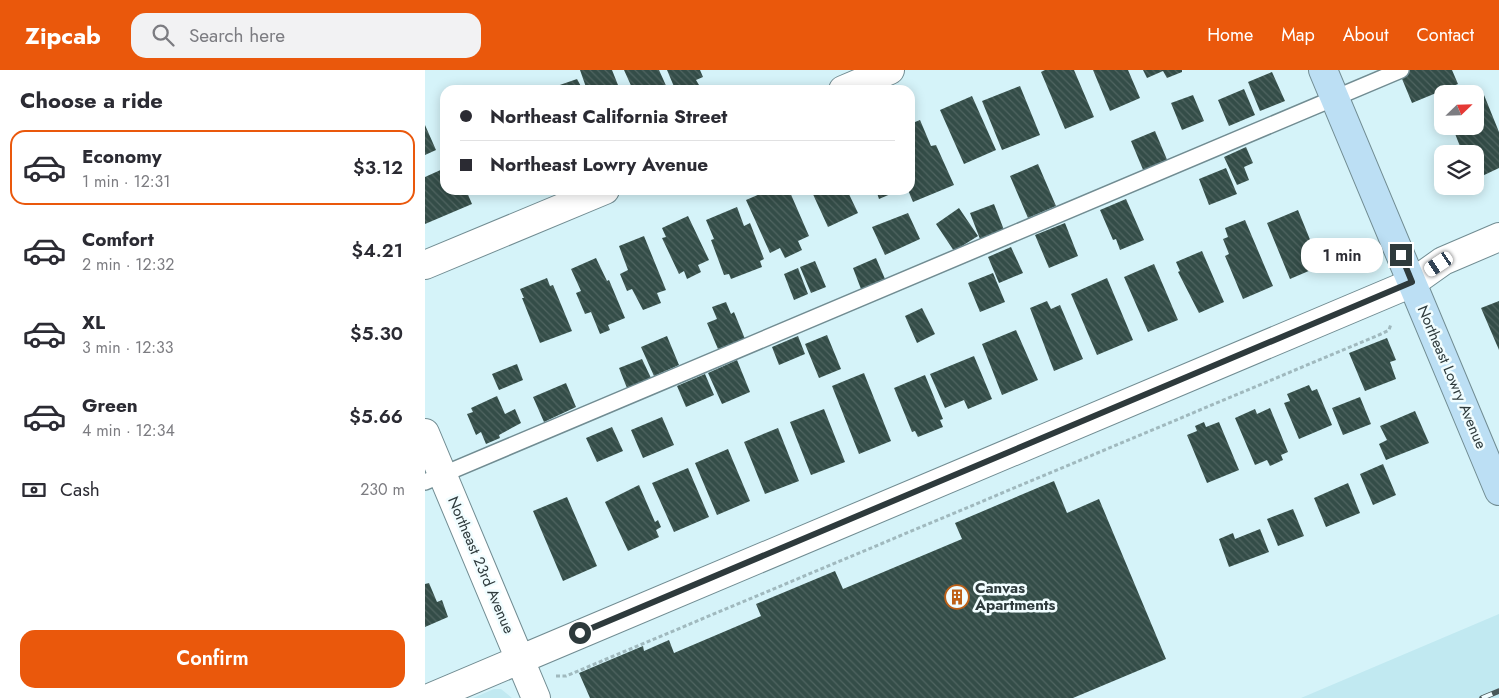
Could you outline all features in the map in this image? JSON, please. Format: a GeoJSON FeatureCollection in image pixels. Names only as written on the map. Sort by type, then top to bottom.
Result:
{"type":"FeatureCollection","features":[{"type":"Feature","properties":{"kind":"main road","name":"Northeast Lowry Avenue"},"geometry":{"type":"LineString","coordinates":[[1323,70],[1412,282],[1493,458],[1499,491]]}},
{"type":"Feature","properties":{"kind":"street"},"geometry":{"type":"LineString","coordinates":[[855,85],[890,70]]}},
{"type":"Feature","properties":{"kind":"street"},"geometry":{"type":"LineString","coordinates":[[425,266],[593,195]]}},
{"type":"Feature","properties":{"kind":"street"},"geometry":{"type":"LineString","coordinates":[[429,698],[1412,282],[1443,261],[1499,237]]}},
{"type":"Feature","properties":{"kind":"street","name":"Northeast 23rd Avenue"},"geometry":{"type":"LineString","coordinates":[[425,433],[434,478],[520,658],[536,698]]}},
{"type":"Feature","properties":{"kind":"lane"},"geometry":{"type":"LineString","coordinates":[[434,478],[1401,70]]}},
{"type":"Feature","properties":{"kind":"path"},"geometry":{"type":"LineString","coordinates":[[553,676],[565,676],[1317,361],[1389,330],[1391,324]]}},
{"type":"Feature","properties":{"kind":"shaded area"},"geometry":{"type":"Polygon","coordinates":[[[1499,614],[1499,698],[1301,698],[1499,614]]]}},
{"type":"Feature","properties":{"kind":"shaded area"},"geometry":{"type":"Polygon","coordinates":[[[494,689],[501,689],[512,698],[473,698],[494,689]]]}},
{"type":"Feature","properties":{"kind":"building"},"geometry":{"type":"Polygon","coordinates":[[[580,70],[612,70],[618,85],[585,85],[580,70]]]}},
{"type":"Feature","properties":{"kind":"building"},"geometry":{"type":"Polygon","coordinates":[[[624,70],[659,70],[666,85],[631,85],[624,70]]]}},
{"type":"Feature","properties":{"kind":"building"},"geometry":{"type":"Polygon","coordinates":[[[667,70],[700,70],[703,77],[696,80],[699,85],[673,85],[667,70]]]}},
{"type":"Feature","properties":{"kind":"building"},"geometry":{"type":"Polygon","coordinates":[[[1045,70],[1074,70],[1094,117],[1065,129],[1041,72],[1045,70]]]}},
{"type":"Feature","properties":{"kind":"building"},"geometry":{"type":"Polygon","coordinates":[[[1093,70],[1128,70],[1140,98],[1110,111],[1093,70]]]}},
{"type":"Feature","properties":{"kind":"building"},"geometry":{"type":"Polygon","coordinates":[[[1143,70],[1182,70],[1182,72],[1167,78],[1163,71],[1147,78],[1143,70]]]}},
{"type":"Feature","properties":{"kind":"building"},"geometry":{"type":"Polygon","coordinates":[[[1409,70],[1452,70],[1458,84],[1434,85],[1434,94],[1412,103],[1400,74],[1409,70]]]}},
{"type":"Feature","properties":{"kind":"building"},"geometry":{"type":"Polygon","coordinates":[[[1272,72],[1285,101],[1260,111],[1248,82],[1272,72]]]}},
{"type":"Feature","properties":{"kind":"building"},"geometry":{"type":"Polygon","coordinates":[[[577,79],[580,85],[560,85],[577,79]]]}},
{"type":"Feature","properties":{"kind":"building"},"geometry":{"type":"Polygon","coordinates":[[[1020,86],[1040,135],[1002,150],[982,101],[1020,86]]]}},
{"type":"Feature","properties":{"kind":"building"},"geometry":{"type":"Polygon","coordinates":[[[1244,89],[1255,115],[1229,126],[1218,100],[1244,89]]]}},
{"type":"Feature","properties":{"kind":"building"},"geometry":{"type":"Polygon","coordinates":[[[1193,95],[1204,121],[1182,130],[1171,103],[1193,95]]]}},
{"type":"Feature","properties":{"kind":"building"},"geometry":{"type":"Polygon","coordinates":[[[1484,95],[1499,132],[1499,168],[1484,175],[1484,145],[1459,145],[1456,135],[1484,135],[1484,95]]]}},
{"type":"Feature","properties":{"kind":"building"},"geometry":{"type":"Polygon","coordinates":[[[972,96],[996,150],[964,164],[940,110],[972,96]]]}},
{"type":"Feature","properties":{"kind":"building"},"geometry":{"type":"Polygon","coordinates":[[[920,120],[931,146],[936,145],[954,185],[913,202],[910,195],[915,195],[915,122],[920,120]]]}},
{"type":"Feature","properties":{"kind":"building"},"geometry":{"type":"Polygon","coordinates":[[[425,125],[436,150],[425,155],[425,125]]]}},
{"type":"Feature","properties":{"kind":"building"},"geometry":{"type":"Polygon","coordinates":[[[1155,131],[1168,162],[1144,172],[1131,141],[1155,131]]]}},
{"type":"Feature","properties":{"kind":"building"},"geometry":{"type":"Polygon","coordinates":[[[1246,147],[1253,163],[1244,167],[1249,180],[1237,185],[1224,157],[1246,147]]]}},
{"type":"Feature","properties":{"kind":"building"},"geometry":{"type":"Polygon","coordinates":[[[1038,164],[1056,206],[1028,218],[1010,176],[1038,164]]]}},
{"type":"Feature","properties":{"kind":"building"},"geometry":{"type":"Polygon","coordinates":[[[1226,168],[1237,194],[1209,205],[1199,179],[1226,168]]]}},
{"type":"Feature","properties":{"kind":"building"},"geometry":{"type":"Polygon","coordinates":[[[440,170],[440,195],[468,195],[472,204],[425,224],[425,177],[440,170]]]}},
{"type":"Feature","properties":{"kind":"building"},"geometry":{"type":"Polygon","coordinates":[[[758,195],[791,195],[809,236],[798,241],[802,250],[785,258],[780,248],[770,253],[746,200],[758,195]]]}},
{"type":"Feature","properties":{"kind":"building"},"geometry":{"type":"Polygon","coordinates":[[[813,195],[849,195],[858,213],[828,227],[813,195]]]}},
{"type":"Feature","properties":{"kind":"building"},"geometry":{"type":"Polygon","coordinates":[[[878,195],[888,195],[879,199],[878,195]]]}},
{"type":"Feature","properties":{"kind":"building"},"geometry":{"type":"Polygon","coordinates":[[[1126,199],[1144,240],[1120,250],[1116,239],[1113,240],[1100,210],[1126,199]]]}},
{"type":"Feature","properties":{"kind":"building"},"geometry":{"type":"Polygon","coordinates":[[[994,204],[1004,230],[980,239],[970,213],[994,204]]]}},
{"type":"Feature","properties":{"kind":"building"},"geometry":{"type":"Polygon","coordinates":[[[737,207],[744,226],[750,223],[764,259],[760,261],[762,267],[731,279],[729,274],[724,275],[711,240],[714,239],[706,220],[737,207]]]}},
{"type":"Feature","properties":{"kind":"building"},"geometry":{"type":"Polygon","coordinates":[[[959,208],[978,236],[954,251],[936,224],[959,208]]]}},
{"type":"Feature","properties":{"kind":"building"},"geometry":{"type":"Polygon","coordinates":[[[1298,210],[1313,247],[1303,251],[1311,270],[1290,279],[1267,223],[1298,210]]]}},
{"type":"Feature","properties":{"kind":"building"},"geometry":{"type":"Polygon","coordinates":[[[908,213],[920,239],[885,255],[872,227],[908,213]]]}},
{"type":"Feature","properties":{"kind":"building"},"geometry":{"type":"Polygon","coordinates":[[[688,216],[709,260],[698,265],[701,272],[687,279],[684,271],[679,274],[662,238],[666,237],[662,228],[688,216]]]}},
{"type":"Feature","properties":{"kind":"building"},"geometry":{"type":"Polygon","coordinates":[[[1245,220],[1273,286],[1243,299],[1225,256],[1229,254],[1223,239],[1228,237],[1225,228],[1245,220]]]}},
{"type":"Feature","properties":{"kind":"building"},"geometry":{"type":"Polygon","coordinates":[[[1065,223],[1078,256],[1049,268],[1035,235],[1065,223]]]}},
{"type":"Feature","properties":{"kind":"building"},"geometry":{"type":"Polygon","coordinates":[[[644,236],[666,290],[657,293],[661,303],[643,310],[632,289],[627,291],[620,274],[628,270],[619,246],[644,236]]]}},
{"type":"Feature","properties":{"kind":"building"},"geometry":{"type":"Polygon","coordinates":[[[1011,247],[1023,273],[999,283],[988,257],[1011,247]]]}},
{"type":"Feature","properties":{"kind":"building"},"geometry":{"type":"Polygon","coordinates":[[[1202,251],[1224,302],[1199,313],[1178,272],[1180,271],[1176,262],[1202,251]]]}},
{"type":"Feature","properties":{"kind":"building"},"geometry":{"type":"Polygon","coordinates":[[[596,258],[607,281],[609,280],[625,318],[608,325],[610,330],[600,334],[591,312],[585,314],[576,293],[581,291],[571,269],[596,258]]]}},
{"type":"Feature","properties":{"kind":"building"},"geometry":{"type":"Polygon","coordinates":[[[876,258],[885,279],[861,289],[853,268],[876,258]]]}},
{"type":"Feature","properties":{"kind":"building"},"geometry":{"type":"Polygon","coordinates":[[[815,261],[826,287],[811,293],[800,267],[815,261]]]}},
{"type":"Feature","properties":{"kind":"building"},"geometry":{"type":"Polygon","coordinates":[[[1154,264],[1178,320],[1148,332],[1124,277],[1154,264]]]}},
{"type":"Feature","properties":{"kind":"building"},"geometry":{"type":"Polygon","coordinates":[[[798,268],[808,294],[794,300],[784,274],[798,268]]]}},
{"type":"Feature","properties":{"kind":"building"},"geometry":{"type":"Polygon","coordinates":[[[993,273],[1005,302],[980,312],[968,283],[993,273]]]}},
{"type":"Feature","properties":{"kind":"building"},"geometry":{"type":"Polygon","coordinates":[[[547,278],[550,286],[553,285],[572,331],[540,343],[520,289],[547,278]]]}},
{"type":"Feature","properties":{"kind":"building"},"geometry":{"type":"Polygon","coordinates":[[[1107,278],[1133,340],[1097,355],[1071,294],[1107,278]]]}},
{"type":"Feature","properties":{"kind":"building"},"geometry":{"type":"Polygon","coordinates":[[[1047,301],[1051,309],[1060,305],[1083,359],[1054,371],[1030,308],[1047,301]]]}},
{"type":"Feature","properties":{"kind":"building"},"geometry":{"type":"Polygon","coordinates":[[[1499,301],[1499,350],[1481,308],[1499,301]]]}},
{"type":"Feature","properties":{"kind":"building"},"geometry":{"type":"Polygon","coordinates":[[[726,302],[731,314],[734,312],[745,339],[718,349],[707,323],[717,319],[712,307],[726,302]]]}},
{"type":"Feature","properties":{"kind":"building"},"geometry":{"type":"Polygon","coordinates":[[[922,308],[935,334],[917,343],[905,316],[922,308]]]}},
{"type":"Feature","properties":{"kind":"building"},"geometry":{"type":"Polygon","coordinates":[[[1016,330],[1038,380],[1002,395],[982,344],[1016,330]]]}},
{"type":"Feature","properties":{"kind":"building"},"geometry":{"type":"Polygon","coordinates":[[[827,335],[841,369],[819,378],[805,344],[827,335]]]}},
{"type":"Feature","properties":{"kind":"building"},"geometry":{"type":"Polygon","coordinates":[[[667,336],[679,365],[654,376],[641,347],[667,336]]]}},
{"type":"Feature","properties":{"kind":"building"},"geometry":{"type":"Polygon","coordinates":[[[798,336],[805,354],[779,365],[772,347],[798,336]]]}},
{"type":"Feature","properties":{"kind":"building"},"geometry":{"type":"Polygon","coordinates":[[[1387,338],[1396,360],[1390,362],[1396,379],[1365,391],[1349,353],[1387,338]]]}},
{"type":"Feature","properties":{"kind":"building"},"geometry":{"type":"Polygon","coordinates":[[[974,356],[992,399],[968,409],[964,400],[945,408],[930,374],[974,356]]]}},
{"type":"Feature","properties":{"kind":"building"},"geometry":{"type":"Polygon","coordinates":[[[642,359],[651,378],[627,388],[619,368],[642,359]]]}},
{"type":"Feature","properties":{"kind":"building"},"geometry":{"type":"Polygon","coordinates":[[[737,360],[750,392],[722,404],[708,373],[737,360]]]}},
{"type":"Feature","properties":{"kind":"building"},"geometry":{"type":"Polygon","coordinates":[[[517,364],[523,380],[499,390],[492,374],[517,364]]]}},
{"type":"Feature","properties":{"kind":"building"},"geometry":{"type":"Polygon","coordinates":[[[864,373],[891,441],[859,454],[832,386],[864,373]]]}},
{"type":"Feature","properties":{"kind":"building"},"geometry":{"type":"Polygon","coordinates":[[[705,374],[714,395],[686,407],[677,386],[705,374]]]}},
{"type":"Feature","properties":{"kind":"building"},"geometry":{"type":"Polygon","coordinates":[[[925,375],[943,419],[940,420],[943,427],[918,437],[915,431],[912,432],[894,388],[925,375]]]}},
{"type":"Feature","properties":{"kind":"building"},"geometry":{"type":"Polygon","coordinates":[[[566,383],[576,407],[544,422],[533,397],[566,383]]]}},
{"type":"Feature","properties":{"kind":"building"},"geometry":{"type":"Polygon","coordinates":[[[1309,385],[1312,391],[1317,389],[1332,425],[1299,439],[1284,403],[1290,401],[1287,394],[1309,385]]]}},
{"type":"Feature","properties":{"kind":"building"},"geometry":{"type":"Polygon","coordinates":[[[497,396],[505,414],[515,409],[521,423],[499,435],[500,438],[486,444],[481,432],[476,435],[467,414],[473,412],[471,408],[497,396]]]}},
{"type":"Feature","properties":{"kind":"building"},"geometry":{"type":"Polygon","coordinates":[[[1360,397],[1371,424],[1343,435],[1332,408],[1360,397]]]}},
{"type":"Feature","properties":{"kind":"building"},"geometry":{"type":"Polygon","coordinates":[[[1270,408],[1288,452],[1281,455],[1283,460],[1270,466],[1267,460],[1255,465],[1235,418],[1255,409],[1257,414],[1270,408]]]}},
{"type":"Feature","properties":{"kind":"building"},"geometry":{"type":"Polygon","coordinates":[[[824,409],[845,462],[811,475],[790,422],[824,409]]]}},
{"type":"Feature","properties":{"kind":"building"},"geometry":{"type":"Polygon","coordinates":[[[1415,411],[1429,443],[1386,460],[1379,444],[1387,440],[1380,426],[1415,411]]]}},
{"type":"Feature","properties":{"kind":"building"},"geometry":{"type":"Polygon","coordinates":[[[662,417],[674,445],[643,458],[631,430],[662,417]]]}},
{"type":"Feature","properties":{"kind":"building"},"geometry":{"type":"Polygon","coordinates":[[[1204,422],[1206,427],[1219,422],[1239,470],[1207,483],[1187,435],[1197,431],[1195,426],[1204,422]]]}},
{"type":"Feature","properties":{"kind":"building"},"geometry":{"type":"Polygon","coordinates":[[[612,427],[623,451],[597,462],[586,438],[612,427]]]}},
{"type":"Feature","properties":{"kind":"building"},"geometry":{"type":"Polygon","coordinates":[[[778,428],[799,481],[765,494],[744,442],[778,428]]]}},
{"type":"Feature","properties":{"kind":"building"},"geometry":{"type":"Polygon","coordinates":[[[728,449],[750,501],[717,515],[695,463],[728,449]]]}},
{"type":"Feature","properties":{"kind":"building"},"geometry":{"type":"Polygon","coordinates":[[[1383,464],[1396,495],[1373,505],[1360,474],[1383,464]]]}},
{"type":"Feature","properties":{"kind":"building"},"geometry":{"type":"Polygon","coordinates":[[[688,468],[709,517],[674,532],[652,483],[688,468]]]}},
{"type":"Feature","properties":{"kind":"building","name":"Canvas Apartments"},"geometry":{"type":"Polygon","coordinates":[[[1054,481],[1067,513],[1099,499],[1166,659],[1073,698],[590,698],[579,673],[643,646],[644,651],[669,640],[674,653],[761,616],[756,604],[835,571],[843,589],[962,539],[955,523],[1054,481]]]}},
{"type":"Feature","properties":{"kind":"building"},"geometry":{"type":"Polygon","coordinates":[[[1348,483],[1360,513],[1326,527],[1314,498],[1348,483]]]}},
{"type":"Feature","properties":{"kind":"building"},"geometry":{"type":"Polygon","coordinates":[[[639,485],[655,522],[658,520],[661,527],[656,530],[659,537],[628,551],[605,502],[639,485]]]}},
{"type":"Feature","properties":{"kind":"building"},"geometry":{"type":"Polygon","coordinates":[[[567,497],[597,566],[563,581],[533,511],[567,497]]]}},
{"type":"Feature","properties":{"kind":"building"},"geometry":{"type":"Polygon","coordinates":[[[1293,509],[1304,536],[1278,546],[1267,519],[1293,509]]]}},
{"type":"Feature","properties":{"kind":"building"},"geometry":{"type":"Polygon","coordinates":[[[1260,529],[1269,552],[1229,567],[1219,539],[1233,533],[1235,539],[1260,529]]]}},
{"type":"Feature","properties":{"kind":"building"},"geometry":{"type":"Polygon","coordinates":[[[429,583],[437,602],[442,600],[448,617],[425,627],[425,584],[429,583]]]}},
{"type":"Feature","properties":{"kind":"railway"},"geometry":{"type":"LineString","coordinates":[[1482,698],[1499,691]]}},
{"type":"Feature","properties":{"kind":"place","name":"Canvas Apartments"},"geometry":{"type":"Point","coordinates":[957,597]}},
{"type":"Feature","properties":{"kind":"route"},"geometry":{"type":"LineString","coordinates":[[580,633],[1412,282],[1401,255]]}}]}
